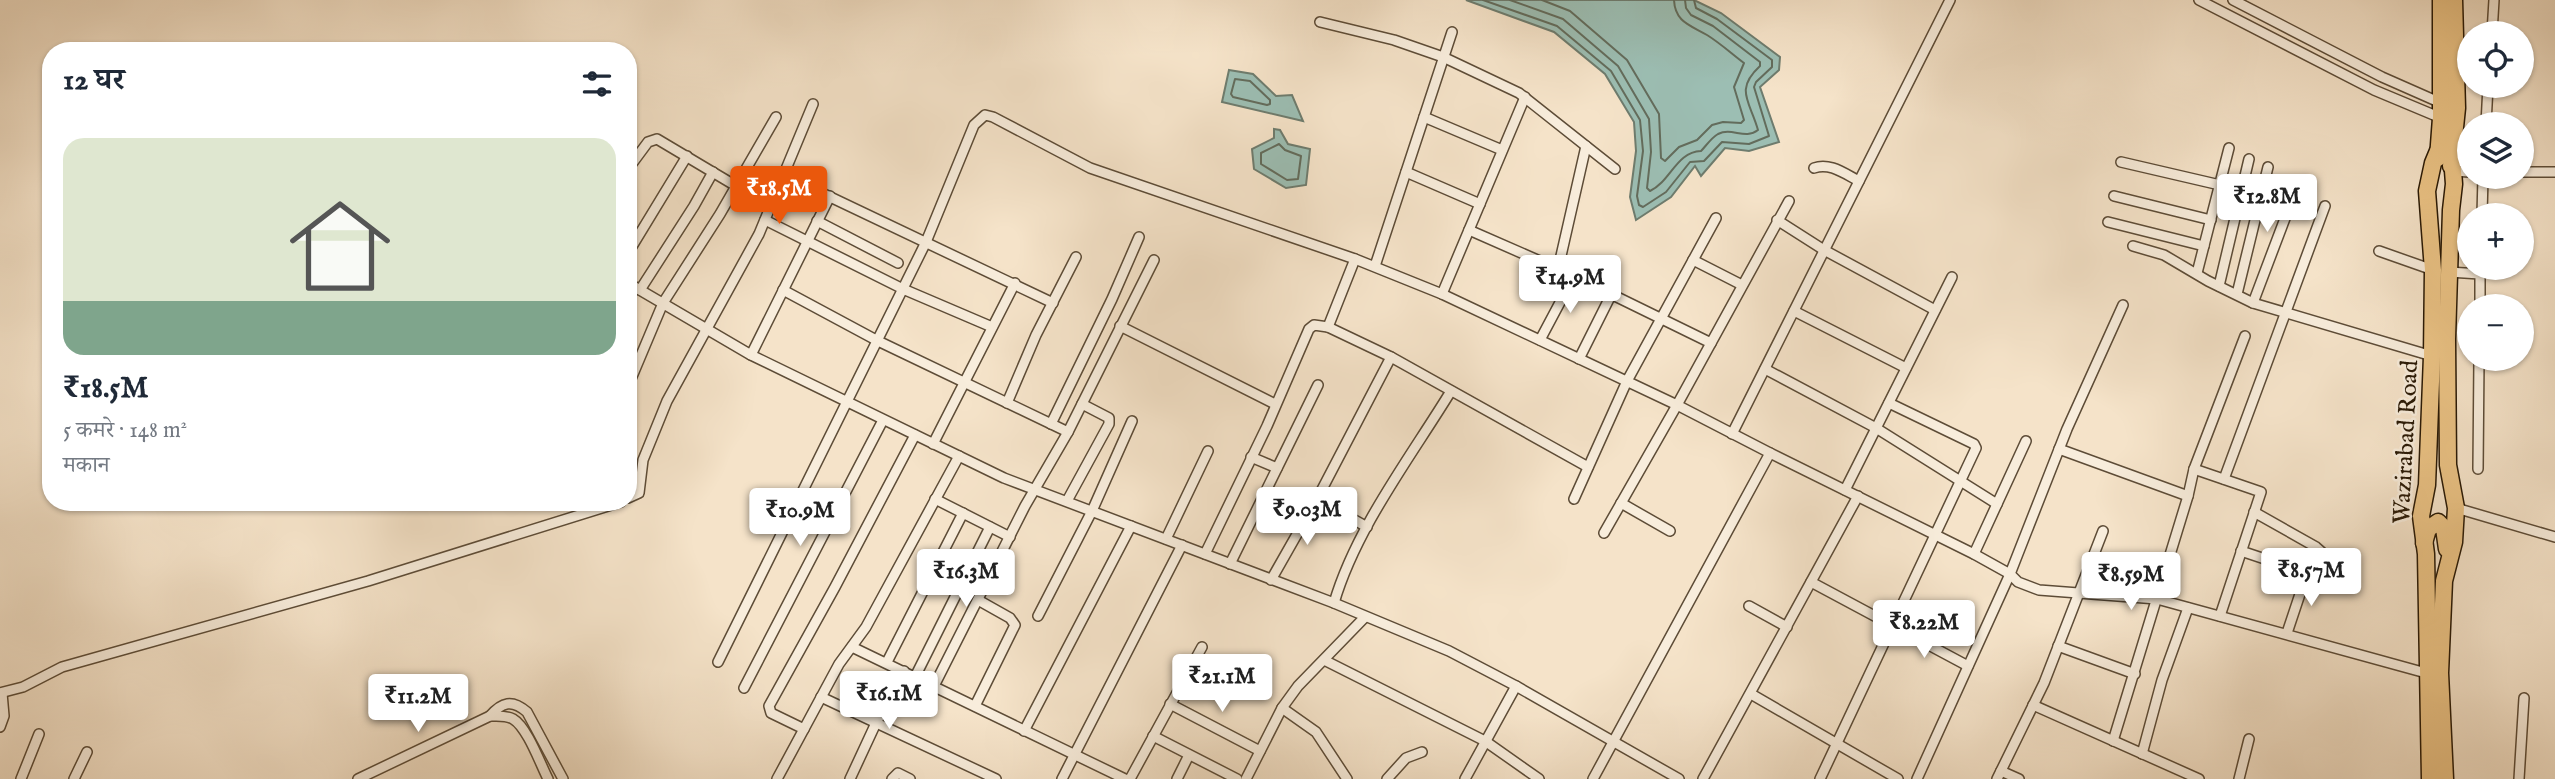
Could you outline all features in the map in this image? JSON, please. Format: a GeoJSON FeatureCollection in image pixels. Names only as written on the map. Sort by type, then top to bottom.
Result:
{"type":"FeatureCollection","features":[{"type":"Feature","properties":{"kind":"highway","name":"Wazirabad Road"},"geometry":{"type":"LineString","coordinates":[[2444,1],[2441,111],[2453,163]]}},
{"type":"Feature","properties":{"kind":"highway","name":"Wazirabad Road"},"geometry":{"type":"LineString","coordinates":[[2430,779],[2424,542],[2421,516],[2427,485],[2432,356],[2457,108],[2444,1]]}},
{"type":"Feature","properties":{"kind":"highway","name":"Wazirabad Road"},"geometry":{"type":"LineString","coordinates":[[2445,779],[2440,673],[2444,581],[2454,542],[2456,508],[2448,465],[2441,271],[2427,191],[2433,163],[2453,163]]}},
{"type":"Feature","properties":{"kind":"highway"},"geometry":{"type":"LineString","coordinates":[[2424,542],[2428,529],[2435,523],[2441,523],[2449,558]]}},
{"type":"Feature","properties":{"kind":"street"},"geometry":{"type":"LineString","coordinates":[[1732,434],[1950,0]]}},
{"type":"Feature","properties":{"kind":"street"},"geometry":{"type":"LineString","coordinates":[[2199,0],[2374,89],[2441,111]]}},
{"type":"Feature","properties":{"kind":"street"},"geometry":{"type":"LineString","coordinates":[[2233,0],[2382,77],[2441,111]]}},
{"type":"Feature","properties":{"kind":"street"},"geometry":{"type":"LineString","coordinates":[[2493,21],[2494,0]]}},
{"type":"Feature","properties":{"kind":"street"},"geometry":{"type":"LineString","coordinates":[[1320,22],[1394,40],[1443,57],[1525,97],[1615,169]]}},
{"type":"Feature","properties":{"kind":"street"},"geometry":{"type":"LineString","coordinates":[[1375,266],[1452,32]]}},
{"type":"Feature","properties":{"kind":"street"},"geometry":{"type":"LineString","coordinates":[[1442,295],[1525,97]]}},
{"type":"Feature","properties":{"kind":"street"},"geometry":{"type":"LineString","coordinates":[[637,493],[643,460],[667,401],[765,220],[813,104]]}},
{"type":"Feature","properties":{"kind":"street"},"geometry":{"type":"LineString","coordinates":[[718,662],[926,242],[974,125],[985,115],[1090,167],[1375,266],[1442,295],[1677,405],[1974,554],[2010,574],[2018,582],[2039,590],[2078,595],[2157,599],[2426,673]]}},
{"type":"Feature","properties":{"kind":"street"},"geometry":{"type":"LineString","coordinates":[[637,365],[663,303],[776,117]]}},
{"type":"Feature","properties":{"kind":"street"},"geometry":{"type":"LineString","coordinates":[[1423,117],[1502,150]]}},
{"type":"Feature","properties":{"kind":"street"},"geometry":{"type":"LineString","coordinates":[[637,156],[652,139],[663,141],[736,186]]}},
{"type":"Feature","properties":{"kind":"street"},"geometry":{"type":"LineString","coordinates":[[1558,269],[1586,146]]}},
{"type":"Feature","properties":{"kind":"street"},"geometry":{"type":"LineString","coordinates":[[2197,273],[2229,148]]}},
{"type":"Feature","properties":{"kind":"street"},"geometry":{"type":"LineString","coordinates":[[637,238],[687,156]]}},
{"type":"Feature","properties":{"kind":"street"},"geometry":{"type":"LineString","coordinates":[[2219,286],[2249,159]]}},
{"type":"Feature","properties":{"kind":"street"},"geometry":{"type":"LineString","coordinates":[[2121,162],[2220,185]]}},
{"type":"Feature","properties":{"kind":"street"},"geometry":{"type":"LineString","coordinates":[[1814,167],[1831,166],[1859,181]]}},
{"type":"Feature","properties":{"kind":"street"},"geometry":{"type":"LineString","coordinates":[[2237,294],[2269,167]]}},
{"type":"Feature","properties":{"kind":"street"},"geometry":{"type":"LineString","coordinates":[[640,290],[713,172]]}},
{"type":"Feature","properties":{"kind":"street"},"geometry":{"type":"LineString","coordinates":[[1405,172],[1480,204]]}},
{"type":"Feature","properties":{"kind":"street"},"geometry":{"type":"LineString","coordinates":[[2534,172],[2555,172]]}},
{"type":"Feature","properties":{"kind":"street"},"geometry":{"type":"LineString","coordinates":[[784,175],[1053,303]]}},
{"type":"Feature","properties":{"kind":"street"},"geometry":{"type":"LineString","coordinates":[[2253,303],[2298,184]]}},
{"type":"Feature","properties":{"kind":"street"},"geometry":{"type":"LineString","coordinates":[[751,355],[830,196]]}},
{"type":"Feature","properties":{"kind":"street"},"geometry":{"type":"LineString","coordinates":[[2114,196],[2211,220]]}},
{"type":"Feature","properties":{"kind":"street"},"geometry":{"type":"LineString","coordinates":[[1604,533],[1789,201]]}},
{"type":"Feature","properties":{"kind":"street"},"geometry":{"type":"LineString","coordinates":[[2224,479],[2325,206]]}},
{"type":"Feature","properties":{"kind":"street"},"geometry":{"type":"LineString","coordinates":[[1574,499],[1627,381],[1716,218]]}},
{"type":"Feature","properties":{"kind":"street"},"geometry":{"type":"LineString","coordinates":[[765,220],[903,289],[992,327]]}},
{"type":"Feature","properties":{"kind":"street"},"geometry":{"type":"LineString","coordinates":[[1777,220],[1824,250],[1935,310]]}},
{"type":"Feature","properties":{"kind":"street"},"geometry":{"type":"LineString","coordinates":[[817,221],[898,263]]}},
{"type":"Feature","properties":{"kind":"street"},"geometry":{"type":"LineString","coordinates":[[2108,222],[2204,246]]}},
{"type":"Feature","properties":{"kind":"street"},"geometry":{"type":"LineString","coordinates":[[1469,230],[1574,276],[1711,343]]}},
{"type":"Feature","properties":{"kind":"street"},"geometry":{"type":"LineString","coordinates":[[1051,424],[1139,237]]}},
{"type":"Feature","properties":{"kind":"street"},"geometry":{"type":"LineString","coordinates":[[2133,246],[2164,255],[2253,303],[2432,356]]}},
{"type":"Feature","properties":{"kind":"street"},"geometry":{"type":"LineString","coordinates":[[2379,251],[2441,271],[2457,271]]}},
{"type":"Feature","properties":{"kind":"street"},"geometry":{"type":"LineString","coordinates":[[1007,403],[1036,335],[1076,257]]}},
{"type":"Feature","properties":{"kind":"street"},"geometry":{"type":"LineString","coordinates":[[1328,327],[1355,259]]}},
{"type":"Feature","properties":{"kind":"street"},"geometry":{"type":"LineString","coordinates":[[934,685],[1010,537],[1068,432],[1154,260]]}},
{"type":"Feature","properties":{"kind":"street"},"geometry":{"type":"LineString","coordinates":[[1693,260],[1742,285]]}},
{"type":"Feature","properties":{"kind":"street"},"geometry":{"type":"LineString","coordinates":[[1540,341],[1574,276]]}},
{"type":"Feature","properties":{"kind":"street"},"geometry":{"type":"LineString","coordinates":[[1845,490],[1952,277]]}},
{"type":"Feature","properties":{"kind":"street"},"geometry":{"type":"LineString","coordinates":[[933,444],[1015,283]]}},
{"type":"Feature","properties":{"kind":"street"},"geometry":{"type":"LineString","coordinates":[[637,288],[751,355],[1004,478],[1426,640],[1516,686],[1679,779]]}},
{"type":"Feature","properties":{"kind":"street"},"geometry":{"type":"LineString","coordinates":[[783,290],[878,341],[1068,432]]}},
{"type":"Feature","properties":{"kind":"street"},"geometry":{"type":"LineString","coordinates":[[1579,359],[1611,295]]}},
{"type":"Feature","properties":{"kind":"street"},"geometry":{"type":"LineString","coordinates":[[1917,779],[2010,574],[2059,449],[2123,305]]}},
{"type":"Feature","properties":{"kind":"street"},"geometry":{"type":"LineString","coordinates":[[1794,311],[1906,368]]}},
{"type":"Feature","properties":{"kind":"street"},"geometry":{"type":"LineString","coordinates":[[1205,554],[1309,329],[1314,325],[1328,327],[1391,357],[1588,467]]}},
{"type":"Feature","properties":{"kind":"street"},"geometry":{"type":"LineString","coordinates":[[1120,326],[1275,404]]}},
{"type":"Feature","properties":{"kind":"street"},"geometry":{"type":"LineString","coordinates":[[2113,741],[2189,496],[2194,469],[2245,336]]}},
{"type":"Feature","properties":{"kind":"street"},"geometry":{"type":"LineString","coordinates":[[1271,580],[1317,499],[1391,357]]}},
{"type":"Feature","properties":{"kind":"street"},"geometry":{"type":"LineString","coordinates":[[1765,369],[1876,428],[1997,504]]}},
{"type":"Feature","properties":{"kind":"street"},"geometry":{"type":"LineString","coordinates":[[2478,469],[2479,371]]}},
{"type":"Feature","properties":{"kind":"street"},"geometry":{"type":"LineString","coordinates":[[1230,564],[1318,385]]}},
{"type":"Feature","properties":{"kind":"street"},"geometry":{"type":"LineString","coordinates":[[1334,603],[1341,579],[1367,527],[1451,391]]}},
{"type":"Feature","properties":{"kind":"street"},"geometry":{"type":"LineString","coordinates":[[1820,779],[1976,448],[1974,444],[1888,403]]}},
{"type":"Feature","properties":{"kind":"street"},"geometry":{"type":"LineString","coordinates":[[1067,502],[1110,424],[1106,415],[1082,404]]}},
{"type":"Feature","properties":{"kind":"street"},"geometry":{"type":"LineString","coordinates":[[744,688],[883,420]]}},
{"type":"Feature","properties":{"kind":"street"},"geometry":{"type":"LineString","coordinates":[[1038,616],[1092,511],[1132,421]]}},
{"type":"Feature","properties":{"kind":"street"},"geometry":{"type":"LineString","coordinates":[[804,729],[771,713],[769,706],[915,435]]}},
{"type":"Feature","properties":{"kind":"street"},"geometry":{"type":"LineString","coordinates":[[1974,554],[2026,441]]}},
{"type":"Feature","properties":{"kind":"street"},"geometry":{"type":"LineString","coordinates":[[2059,449],[2189,496]]}},
{"type":"Feature","properties":{"kind":"street"},"geometry":{"type":"LineString","coordinates":[[1166,539],[1208,451]]}},
{"type":"Feature","properties":{"kind":"street"},"geometry":{"type":"LineString","coordinates":[[1593,779],[1770,453]]}},
{"type":"Feature","properties":{"kind":"street"},"geometry":{"type":"LineString","coordinates":[[777,779],[839,664],[866,628],[959,456]]}},
{"type":"Feature","properties":{"kind":"street"},"geometry":{"type":"LineString","coordinates":[[1251,457],[1277,468]]}},
{"type":"Feature","properties":{"kind":"street"},"geometry":{"type":"LineString","coordinates":[[2194,469],[2261,492],[2220,616]]}},
{"type":"Feature","properties":{"kind":"street"},"geometry":{"type":"LineString","coordinates":[[1703,779],[1858,496]]}},
{"type":"Feature","properties":{"kind":"street"},"geometry":{"type":"LineString","coordinates":[[934,499],[1010,537]]}},
{"type":"Feature","properties":{"kind":"street"},"geometry":{"type":"LineString","coordinates":[[1317,499],[1367,527]]}},
{"type":"Feature","properties":{"kind":"street"},"geometry":{"type":"LineString","coordinates":[[1621,503],[1670,531]]}},
{"type":"Feature","properties":{"kind":"street"},"geometry":{"type":"LineString","coordinates":[[2456,508],[2555,537]]}},
{"type":"Feature","properties":{"kind":"street"},"geometry":{"type":"LineString","coordinates":[[0,727],[4,716],[1,693],[23,687],[62,667],[368,581],[592,511]]}},
{"type":"Feature","properties":{"kind":"street"},"geometry":{"type":"LineString","coordinates":[[2241,551],[2307,573],[2328,565],[2325,555],[2254,512]]}},
{"type":"Feature","properties":{"kind":"street"},"geometry":{"type":"LineString","coordinates":[[887,663],[963,513]]}},
{"type":"Feature","properties":{"kind":"street"},"geometry":{"type":"LineString","coordinates":[[1024,731],[1131,526]]}},
{"type":"Feature","properties":{"kind":"street"},"geometry":{"type":"LineString","coordinates":[[915,677],[990,527]]}},
{"type":"Feature","properties":{"kind":"street"},"geometry":{"type":"LineString","coordinates":[[2019,779],[1999,775],[2033,705],[2103,531]]}},
{"type":"Feature","properties":{"kind":"street"},"geometry":{"type":"LineString","coordinates":[[1062,779],[1182,545]]}},
{"type":"Feature","properties":{"kind":"street"},"geometry":{"type":"LineString","coordinates":[[2287,633],[2307,573]]}},
{"type":"Feature","properties":{"kind":"street"},"geometry":{"type":"LineString","coordinates":[[1811,582],[1968,667]]}},
{"type":"Feature","properties":{"kind":"street"},"geometry":{"type":"LineString","coordinates":[[975,706],[1015,625],[1010,618],[978,600]]}},
{"type":"Feature","properties":{"kind":"street"},"geometry":{"type":"LineString","coordinates":[[1749,606],[1787,627]]}},
{"type":"Feature","properties":{"kind":"street"},"geometry":{"type":"LineString","coordinates":[[2142,754],[2162,680],[2188,608]]}},
{"type":"Feature","properties":{"kind":"street"},"geometry":{"type":"LineString","coordinates":[[1246,779],[1282,708],[1298,686],[1365,617]]}},
{"type":"Feature","properties":{"kind":"street"},"geometry":{"type":"LineString","coordinates":[[2058,646],[2134,674]]}},
{"type":"Feature","properties":{"kind":"street"},"geometry":{"type":"LineString","coordinates":[[852,647],[1128,779],[1202,647]]}},
{"type":"Feature","properties":{"kind":"street"},"geometry":{"type":"LineString","coordinates":[[1324,660],[1485,741],[1539,779]]}},
{"type":"Feature","properties":{"kind":"street"},"geometry":{"type":"LineString","coordinates":[[850,779],[904,671]]}},
{"type":"Feature","properties":{"kind":"street"},"geometry":{"type":"LineString","coordinates":[[1465,779],[1516,686]]}},
{"type":"Feature","properties":{"kind":"street"},"geometry":{"type":"LineString","coordinates":[[1751,694],[1898,779]]}},
{"type":"Feature","properties":{"kind":"street"},"geometry":{"type":"LineString","coordinates":[[821,697],[996,779]]}},
{"type":"Feature","properties":{"kind":"street"},"geometry":{"type":"LineString","coordinates":[[2519,779],[2524,698]]}},
{"type":"Feature","properties":{"kind":"street"},"geometry":{"type":"LineString","coordinates":[[490,716],[497,707],[506,703],[519,705],[533,719],[563,779]]}},
{"type":"Feature","properties":{"kind":"street"},"geometry":{"type":"LineString","coordinates":[[1170,704],[1260,751]]}},
{"type":"Feature","properties":{"kind":"street"},"geometry":{"type":"LineString","coordinates":[[516,721],[519,705]]}},
{"type":"Feature","properties":{"kind":"street"},"geometry":{"type":"LineString","coordinates":[[2033,705],[2199,779]]}},
{"type":"Feature","properties":{"kind":"street"},"geometry":{"type":"LineString","coordinates":[[1282,708],[1316,732],[1347,779]]}},
{"type":"Feature","properties":{"kind":"street"},"geometry":{"type":"LineString","coordinates":[[358,779],[490,716],[504,716],[521,726],[548,779]]}},
{"type":"Feature","properties":{"kind":"street"},"geometry":{"type":"LineString","coordinates":[[21,779],[39,734]]}},
{"type":"Feature","properties":{"kind":"street"},"geometry":{"type":"LineString","coordinates":[[1153,736],[1237,779]]}},
{"type":"Feature","properties":{"kind":"street"},"geometry":{"type":"LineString","coordinates":[[2239,779],[2249,739]]}},
{"type":"Feature","properties":{"kind":"street"},"geometry":{"type":"LineString","coordinates":[[75,779],[88,752]]}},
{"type":"Feature","properties":{"kind":"street"},"geometry":{"type":"LineString","coordinates":[[1387,779],[1406,758],[1422,752]]}},
{"type":"Feature","properties":{"kind":"street"},"geometry":{"type":"LineString","coordinates":[[1177,779],[1189,755]]}},
{"type":"Feature","properties":{"kind":"street"},"geometry":{"type":"LineString","coordinates":[[892,779],[898,773],[910,779]]}},
{"type":"Feature","properties":{"kind":"water"},"geometry":{"type":"Polygon","coordinates":[[[1466,0],[1694,0],[1721,13],[1780,57],[1779,70],[1760,87],[1779,142],[1749,151],[1725,148],[1701,176],[1695,166],[1671,197],[1636,220],[1630,197],[1636,151],[1634,122],[1605,74],[1554,32],[1466,0]]]}},
{"type":"Feature","properties":{"kind":"water"},"geometry":{"type":"Polygon","coordinates":[[[1229,70],[1253,74],[1276,96],[1292,95],[1303,121],[1222,102],[1229,70]]]}},
{"type":"Feature","properties":{"kind":"water"},"geometry":{"type":"Polygon","coordinates":[[[1274,129],[1280,130],[1288,144],[1310,149],[1306,185],[1286,188],[1254,169],[1252,149],[1274,138],[1274,129]]]}}]}
